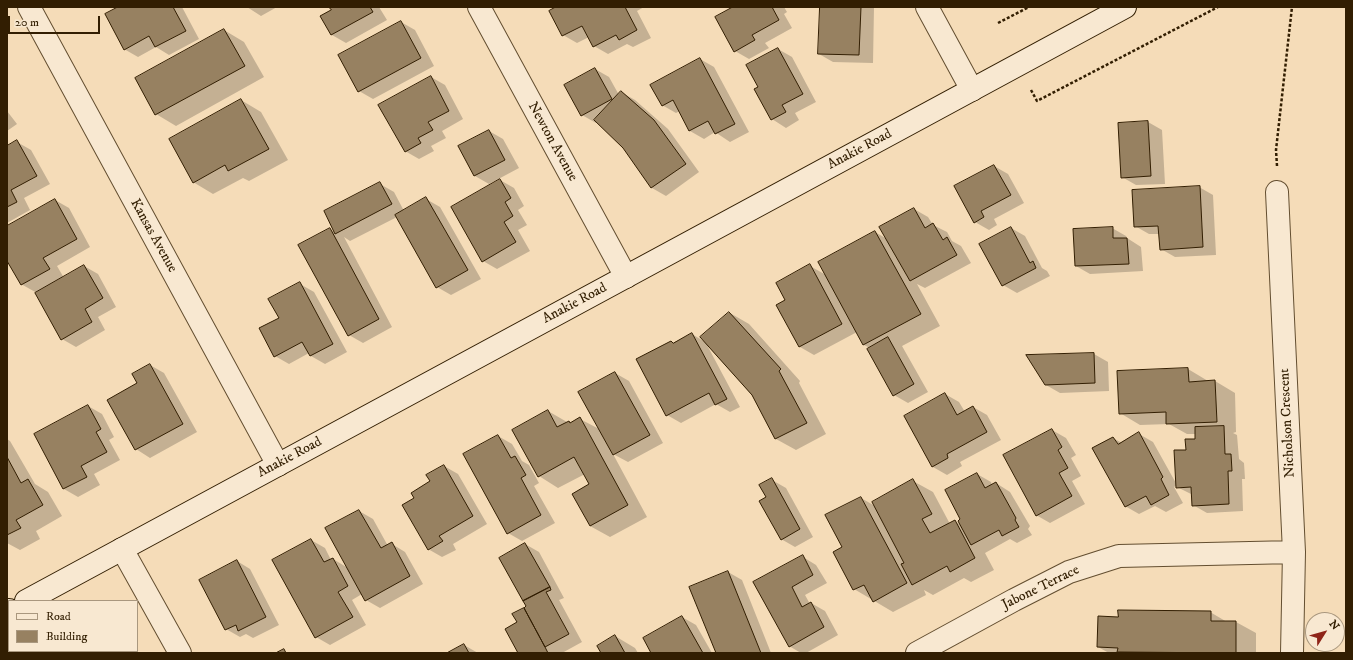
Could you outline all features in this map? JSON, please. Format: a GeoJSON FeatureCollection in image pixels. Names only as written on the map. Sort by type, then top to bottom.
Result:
{"type":"FeatureCollection","features":[{"type":"Feature","properties":{"kind":"street","name":"Kansas Avenue"},"geometry":{"type":"LineString","coordinates":[[28,7],[278,465]]}},
{"type":"Feature","properties":{"kind":"street","name":"Newton Avenue"},"geometry":{"type":"LineString","coordinates":[[478,7],[626,277]]}},
{"type":"Feature","properties":{"kind":"street"},"geometry":{"type":"LineString","coordinates":[[927,7],[972,90]]}},
{"type":"Feature","properties":{"kind":"street","name":"Anakie Road"},"geometry":{"type":"LineString","coordinates":[[28,600],[1125,7]]}},
{"type":"Feature","properties":{"kind":"street","name":"Nicholson Crescent"},"geometry":{"type":"LineString","coordinates":[[1277,192],[1294,552],[1292,653]]}},
{"type":"Feature","properties":{"kind":"street"},"geometry":{"type":"LineString","coordinates":[[122,549],[180,653]]}},
{"type":"Feature","properties":{"kind":"street","name":"Jabone Terrace"},"geometry":{"type":"LineString","coordinates":[[917,653],[1069,572],[1119,556],[1294,552]]}},
{"type":"Feature","properties":{"kind":"path"},"geometry":{"type":"LineString","coordinates":[[998,24],[1029,7]]}},
{"type":"Feature","properties":{"kind":"path"},"geometry":{"type":"LineString","coordinates":[[1030,88],[1037,101],[1218,7]]}},
{"type":"Feature","properties":{"kind":"path"},"geometry":{"type":"LineString","coordinates":[[1277,192],[1276,150],[1292,7]]}},
{"type":"Feature","properties":{"kind":"building"},"geometry":{"type":"Polygon","coordinates":[[[118,7],[173,7],[186,31],[155,47],[149,36],[124,50],[105,14],[118,7]]]}},
{"type":"Feature","properties":{"kind":"building"},"geometry":{"type":"Polygon","coordinates":[[[329,7],[370,7],[373,12],[331,35],[320,16],[331,10],[329,7]]]}},
{"type":"Feature","properties":{"kind":"building"},"geometry":{"type":"Polygon","coordinates":[[[556,7],[625,7],[637,30],[619,40],[616,35],[593,47],[582,26],[562,36],[549,11],[556,7]]]}},
{"type":"Feature","properties":{"kind":"building"},"geometry":{"type":"Polygon","coordinates":[[[733,7],[772,7],[779,20],[752,35],[755,40],[734,52],[715,17],[733,7]]]}},
{"type":"Feature","properties":{"kind":"building"},"geometry":{"type":"Polygon","coordinates":[[[820,7],[861,7],[859,55],[818,54],[820,7]]]}},
{"type":"Feature","properties":{"kind":"building"},"geometry":{"type":"Polygon","coordinates":[[[401,21],[421,58],[358,92],[338,55],[401,21]]]}},
{"type":"Feature","properties":{"kind":"building"},"geometry":{"type":"Polygon","coordinates":[[[224,29],[245,66],[155,115],[135,78],[224,29]]]}},
{"type":"Feature","properties":{"kind":"building"},"geometry":{"type":"Polygon","coordinates":[[[778,48],[803,94],[782,105],[786,112],[771,120],[754,89],[758,87],[746,65],[778,48]]]}},
{"type":"Feature","properties":{"kind":"building"},"geometry":{"type":"Polygon","coordinates":[[[700,58],[735,124],[715,134],[708,121],[689,131],[673,100],[662,106],[650,85],[700,58]]]}},
{"type":"Feature","properties":{"kind":"building"},"geometry":{"type":"Polygon","coordinates":[[[595,68],[612,99],[581,116],[564,85],[595,68]]]}},
{"type":"Feature","properties":{"kind":"building"},"geometry":{"type":"Polygon","coordinates":[[[431,76],[449,111],[428,122],[433,130],[418,138],[421,143],[405,152],[378,105],[431,76]]]}},
{"type":"Feature","properties":{"kind":"building"},"geometry":{"type":"Polygon","coordinates":[[[621,91],[654,120],[686,164],[651,188],[623,148],[594,120],[621,91]]]}},
{"type":"Feature","properties":{"kind":"building"},"geometry":{"type":"Polygon","coordinates":[[[241,99],[269,149],[228,171],[225,165],[193,183],[169,139],[241,99]]]}},
{"type":"Feature","properties":{"kind":"building"},"geometry":{"type":"Polygon","coordinates":[[[1148,121],[1151,176],[1121,178],[1118,123],[1148,121]]]}},
{"type":"Feature","properties":{"kind":"building"},"geometry":{"type":"Polygon","coordinates":[[[489,130],[505,160],[474,176],[458,146],[489,130]]]}},
{"type":"Feature","properties":{"kind":"building"},"geometry":{"type":"Polygon","coordinates":[[[17,140],[37,176],[11,190],[17,202],[7,207],[7,146],[17,140]]]}},
{"type":"Feature","properties":{"kind":"building"},"geometry":{"type":"Polygon","coordinates":[[[994,165],[1011,195],[981,211],[984,217],[974,223],[954,186],[994,165]]]}},
{"type":"Feature","properties":{"kind":"building"},"geometry":{"type":"Polygon","coordinates":[[[500,179],[511,198],[505,202],[513,216],[504,222],[516,242],[482,262],[451,207],[500,179]]]}},
{"type":"Feature","properties":{"kind":"building"},"geometry":{"type":"Polygon","coordinates":[[[380,182],[392,204],[335,234],[324,211],[380,182]]]}},
{"type":"Feature","properties":{"kind":"building"},"geometry":{"type":"Polygon","coordinates":[[[1200,186],[1203,247],[1160,250],[1158,226],[1134,227],[1132,190],[1200,186]]]}},
{"type":"Feature","properties":{"kind":"building"},"geometry":{"type":"Polygon","coordinates":[[[426,197],[468,270],[436,288],[395,215],[426,197]]]}},
{"type":"Feature","properties":{"kind":"building"},"geometry":{"type":"Polygon","coordinates":[[[55,199],[77,239],[43,258],[50,269],[21,285],[7,261],[7,226],[55,199]]]}},
{"type":"Feature","properties":{"kind":"building"},"geometry":{"type":"Polygon","coordinates":[[[914,208],[925,228],[933,223],[943,240],[947,237],[957,255],[910,281],[879,227],[914,208]]]}},
{"type":"Feature","properties":{"kind":"building"},"geometry":{"type":"Polygon","coordinates":[[[1011,227],[1030,263],[1033,261],[1036,268],[1002,286],[979,244],[1011,227]]]}},
{"type":"Feature","properties":{"kind":"building"},"geometry":{"type":"Polygon","coordinates":[[[1113,227],[1113,238],[1127,238],[1129,264],[1075,266],[1073,229],[1113,227]]]}},
{"type":"Feature","properties":{"kind":"building"},"geometry":{"type":"Polygon","coordinates":[[[330,228],[379,319],[348,336],[298,245],[330,228]]]}},
{"type":"Feature","properties":{"kind":"building"},"geometry":{"type":"Polygon","coordinates":[[[875,231],[921,314],[863,345],[818,262],[875,231]]]}},
{"type":"Feature","properties":{"kind":"building"},"geometry":{"type":"Polygon","coordinates":[[[810,264],[842,324],[799,347],[776,305],[785,300],[776,283],[810,264]]]}},
{"type":"Feature","properties":{"kind":"building"},"geometry":{"type":"Polygon","coordinates":[[[84,265],[103,298],[85,309],[92,322],[61,340],[35,293],[84,265]]]}},
{"type":"Feature","properties":{"kind":"building"},"geometry":{"type":"Polygon","coordinates":[[[300,282],[333,344],[310,356],[302,342],[274,357],[259,328],[279,318],[268,299],[300,282]]]}},
{"type":"Feature","properties":{"kind":"building"},"geometry":{"type":"Polygon","coordinates":[[[729,312],[781,369],[779,371],[807,423],[775,439],[752,395],[700,337],[729,312]]]}},
{"type":"Feature","properties":{"kind":"building"},"geometry":{"type":"Polygon","coordinates":[[[692,333],[727,399],[715,405],[709,393],[666,416],[636,359],[671,341],[673,343],[692,333]]]}},
{"type":"Feature","properties":{"kind":"building"},"geometry":{"type":"Polygon","coordinates":[[[888,337],[914,384],[893,396],[867,349],[888,337]]]}},
{"type":"Feature","properties":{"kind":"building"},"geometry":{"type":"Polygon","coordinates":[[[1094,353],[1095,383],[1045,385],[1026,355],[1094,353]]]}},
{"type":"Feature","properties":{"kind":"building"},"geometry":{"type":"Polygon","coordinates":[[[150,364],[183,424],[135,450],[107,400],[137,383],[132,374],[150,364]]]}},
{"type":"Feature","properties":{"kind":"building"},"geometry":{"type":"Polygon","coordinates":[[[1188,368],[1189,382],[1215,380],[1217,422],[1166,424],[1166,412],[1119,414],[1117,371],[1188,368]]]}},
{"type":"Feature","properties":{"kind":"building"},"geometry":{"type":"Polygon","coordinates":[[[615,372],[650,435],[613,455],[578,392],[615,372]]]}},
{"type":"Feature","properties":{"kind":"building"},"geometry":{"type":"Polygon","coordinates":[[[945,393],[957,415],[973,406],[987,432],[947,454],[948,458],[932,467],[904,416],[945,393]]]}},
{"type":"Feature","properties":{"kind":"building"},"geometry":{"type":"Polygon","coordinates":[[[88,405],[101,429],[96,432],[107,452],[81,466],[87,477],[63,489],[34,434],[88,405]]]}},
{"type":"Feature","properties":{"kind":"building"},"geometry":{"type":"Polygon","coordinates":[[[548,410],[557,427],[569,421],[570,423],[580,417],[628,505],[590,526],[572,494],[589,484],[574,457],[538,477],[512,430],[548,410]]]}},
{"type":"Feature","properties":{"kind":"building"},"geometry":{"type":"Polygon","coordinates":[[[1224,426],[1225,454],[1231,454],[1232,471],[1228,471],[1229,504],[1192,506],[1191,487],[1176,488],[1174,450],[1186,450],[1185,439],[1195,439],[1195,427],[1224,426]]]}},
{"type":"Feature","properties":{"kind":"building"},"geometry":{"type":"Polygon","coordinates":[[[1052,429],[1062,447],[1058,450],[1068,468],[1059,473],[1072,496],[1036,516],[1003,455],[1052,429]]]}},
{"type":"Feature","properties":{"kind":"building"},"geometry":{"type":"Polygon","coordinates":[[[1139,432],[1163,477],[1161,479],[1169,495],[1151,505],[1146,496],[1125,507],[1092,448],[1113,437],[1118,444],[1139,432]]]}},
{"type":"Feature","properties":{"kind":"building"},"geometry":{"type":"Polygon","coordinates":[[[498,435],[511,458],[515,456],[526,475],[521,478],[541,515],[507,534],[463,454],[498,435]]]}},
{"type":"Feature","properties":{"kind":"building"},"geometry":{"type":"Polygon","coordinates":[[[7,457],[21,483],[28,479],[43,505],[16,520],[21,528],[7,535],[7,457]]]}},
{"type":"Feature","properties":{"kind":"building"},"geometry":{"type":"Polygon","coordinates":[[[444,465],[473,516],[439,536],[443,541],[428,550],[402,505],[414,498],[411,493],[430,481],[426,475],[444,465]]]}},
{"type":"Feature","properties":{"kind":"building"},"geometry":{"type":"Polygon","coordinates":[[[977,473],[985,488],[996,482],[1016,518],[1015,520],[1019,527],[1002,536],[999,530],[971,545],[958,521],[960,519],[945,490],[977,473]]]}},
{"type":"Feature","properties":{"kind":"building"},"geometry":{"type":"Polygon","coordinates":[[[772,478],[800,529],[781,540],[759,501],[766,497],[759,485],[772,478]]]}},
{"type":"Feature","properties":{"kind":"building"},"geometry":{"type":"Polygon","coordinates":[[[913,479],[932,514],[922,519],[930,533],[955,520],[975,558],[950,572],[947,566],[912,585],[901,564],[904,563],[872,502],[913,479]]]}},
{"type":"Feature","properties":{"kind":"building"},"geometry":{"type":"Polygon","coordinates":[[[861,497],[907,583],[873,602],[864,585],[853,590],[833,552],[842,547],[825,515],[861,497]]]}},
{"type":"Feature","properties":{"kind":"building"},"geometry":{"type":"Polygon","coordinates":[[[359,510],[381,548],[392,542],[410,576],[365,601],[325,528],[359,510]]]}},
{"type":"Feature","properties":{"kind":"building"},"geometry":{"type":"Polygon","coordinates":[[[311,539],[324,562],[333,558],[348,586],[338,592],[353,617],[315,638],[272,560],[311,539]]]}},
{"type":"Feature","properties":{"kind":"building"},"geometry":{"type":"Polygon","coordinates":[[[525,543],[550,587],[523,601],[499,558],[525,543]]]}},
{"type":"Feature","properties":{"kind":"building"},"geometry":{"type":"Polygon","coordinates":[[[803,555],[813,575],[792,587],[802,607],[811,602],[824,627],[789,647],[753,582],[803,555]]]}},
{"type":"Feature","properties":{"kind":"building"},"geometry":{"type":"Polygon","coordinates":[[[237,560],[266,617],[238,631],[236,625],[225,630],[199,580],[237,560]]]}},
{"type":"Feature","properties":{"kind":"building"},"geometry":{"type":"Polygon","coordinates":[[[728,571],[761,653],[716,653],[689,587],[728,571]]]}},
{"type":"Feature","properties":{"kind":"building"},"geometry":{"type":"Polygon","coordinates":[[[550,587],[551,590],[546,592],[569,634],[545,647],[524,608],[526,606],[523,601],[550,587]]]}},
{"type":"Feature","properties":{"kind":"building"},"geometry":{"type":"Polygon","coordinates":[[[524,608],[548,653],[518,653],[505,629],[517,622],[512,614],[524,608]]]}},
{"type":"Feature","properties":{"kind":"building"},"geometry":{"type":"Polygon","coordinates":[[[1118,610],[1211,611],[1211,621],[1236,621],[1236,653],[1117,652],[1118,648],[1097,647],[1098,616],[1118,617],[1118,610]]]}},
{"type":"Feature","properties":{"kind":"building"},"geometry":{"type":"Polygon","coordinates":[[[682,616],[703,653],[651,653],[643,638],[682,616]]]}},
{"type":"Feature","properties":{"kind":"building"},"geometry":{"type":"Polygon","coordinates":[[[615,635],[625,653],[601,653],[597,646],[615,635]]]}},
{"type":"Feature","properties":{"kind":"building"},"geometry":{"type":"Polygon","coordinates":[[[464,644],[469,653],[447,653],[464,644]]]}},
{"type":"Feature","properties":{"kind":"building"},"geometry":{"type":"Polygon","coordinates":[[[284,649],[286,653],[276,653],[284,649]]]}}]}
